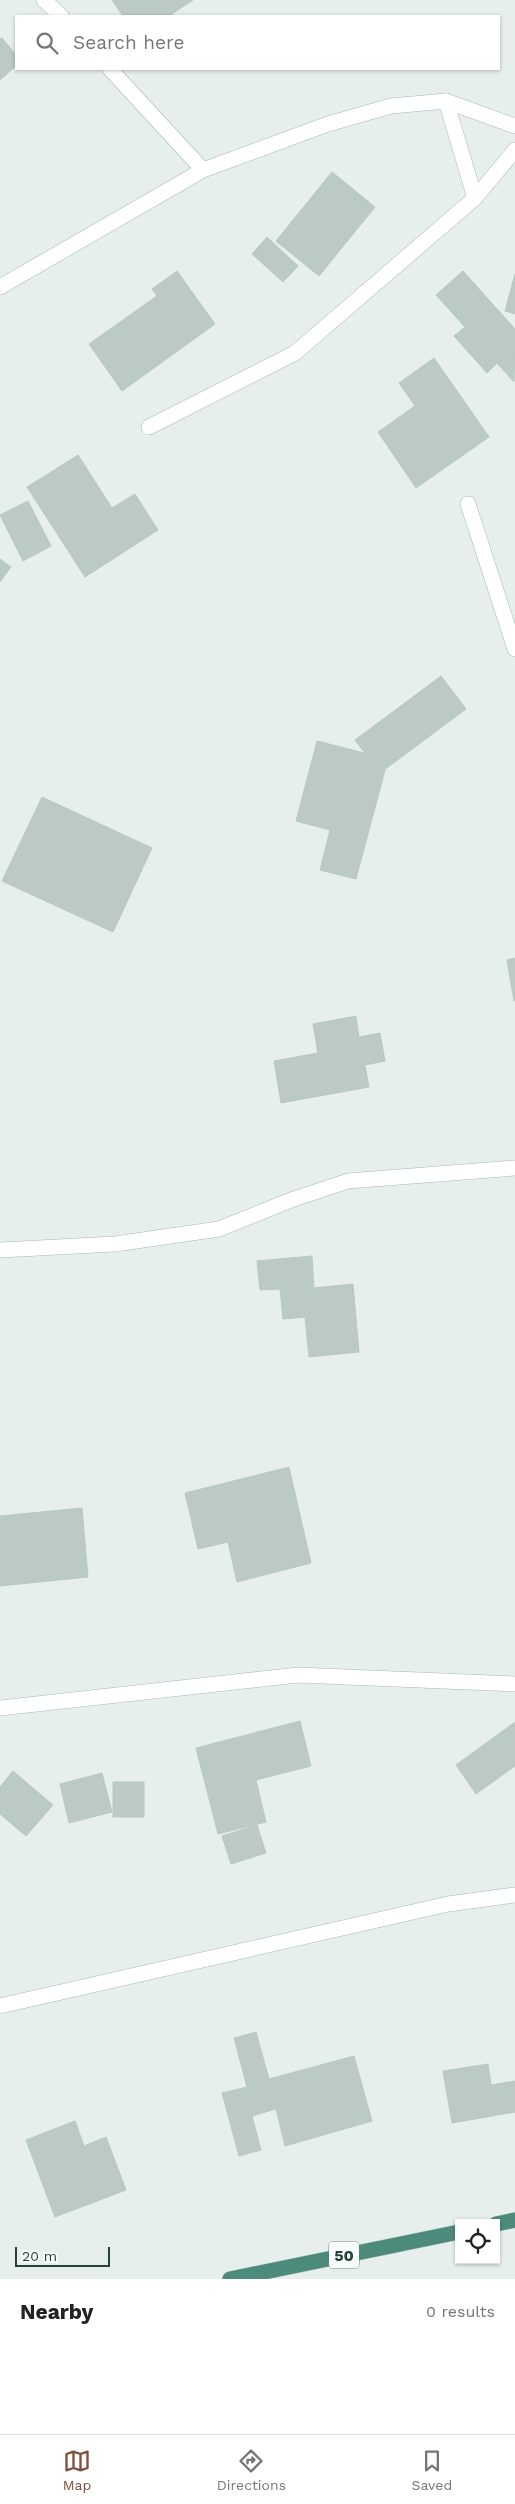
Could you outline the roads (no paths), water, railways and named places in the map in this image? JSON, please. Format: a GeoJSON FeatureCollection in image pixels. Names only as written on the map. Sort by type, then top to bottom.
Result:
{"type":"FeatureCollection","features":[{"type":"Feature","properties":{"kind":"highway"},"geometry":{"type":"LineString","coordinates":[[500,2223],[515,2220]]}},
{"type":"Feature","properties":{"kind":"highway","name":"50"},"geometry":{"type":"LineString","coordinates":[[230,2279],[455,2233]]}},
{"type":"Feature","properties":{"kind":"street"},"geometry":{"type":"LineString","coordinates":[[44,0],[60,15]]}},
{"type":"Feature","properties":{"kind":"street"},"geometry":{"type":"LineString","coordinates":[[111,70],[203,170]]}},
{"type":"Feature","properties":{"kind":"street"},"geometry":{"type":"LineString","coordinates":[[446,101],[475,198]]}},
{"type":"Feature","properties":{"kind":"street"},"geometry":{"type":"LineString","coordinates":[[0,287],[203,170],[328,124],[382,108],[446,101],[515,126]]}},
{"type":"Feature","properties":{"kind":"street"},"geometry":{"type":"LineString","coordinates":[[149,426],[295,353],[475,198],[515,150]]}},
{"type":"Feature","properties":{"kind":"street"},"geometry":{"type":"LineString","coordinates":[[468,504],[515,649]]}},
{"type":"Feature","properties":{"kind":"street"},"geometry":{"type":"LineString","coordinates":[[0,1250],[115,1244],[209,1230],[348,1182],[515,1168]]}},
{"type":"Feature","properties":{"kind":"street"},"geometry":{"type":"LineString","coordinates":[[0,1708],[298,1675],[515,1684]]}},
{"type":"Feature","properties":{"kind":"street"},"geometry":{"type":"LineString","coordinates":[[0,2006],[448,1904],[515,1895]]}}]}
